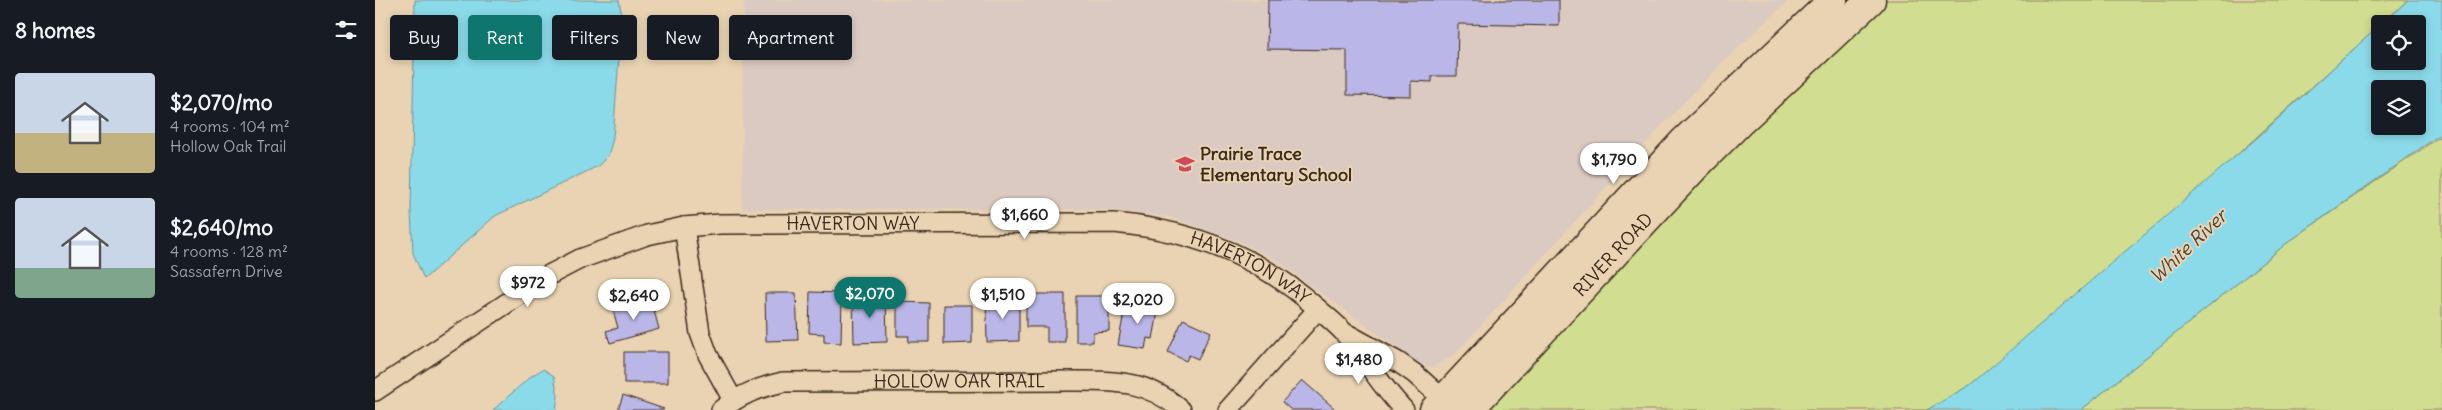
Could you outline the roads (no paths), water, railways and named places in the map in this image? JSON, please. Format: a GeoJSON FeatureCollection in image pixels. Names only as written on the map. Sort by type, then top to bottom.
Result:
{"type":"FeatureCollection","features":[{"type":"Feature","properties":{"kind":"main road","name":"RIVER ROAD"},"geometry":{"type":"LineString","coordinates":[[1444,407],[1683,142],[1833,0]]}},
{"type":"Feature","properties":{"kind":"main road","name":"RIVER ROAD"},"geometry":{"type":"LineString","coordinates":[[1469,410],[1738,124],[1871,0]]}},
{"type":"Feature","properties":{"kind":"street","name":"HAVERTON WAY"},"geometry":{"type":"LineString","coordinates":[[375,391],[549,274],[609,247],[647,235],[719,224],[806,222],[1114,223],[1144,226],[1198,239],[1233,253],[1297,290],[1345,334],[1377,381],[1405,410]]}},
{"type":"Feature","properties":{"kind":"street"},"geometry":{"type":"LineString","coordinates":[[684,228],[700,334],[727,405]]}},
{"type":"Feature","properties":{"kind":"street"},"geometry":{"type":"LineString","coordinates":[[1228,410],[1318,309]]}},
{"type":"Feature","properties":{"kind":"street","name":"HAVERTON WAY"},"geometry":{"type":"LineString","coordinates":[[1345,334],[1398,362],[1415,374],[1444,407]]}},
{"type":"Feature","properties":{"kind":"street","name":"HOLLOW OAK TRAIL"},"geometry":{"type":"LineString","coordinates":[[727,405],[756,388],[783,382],[1112,381],[1144,387],[1156,392],[1181,410]]}},
{"type":"Feature","properties":{"kind":"water"},"geometry":{"type":"Polygon","coordinates":[[[415,0],[619,0],[622,15],[552,15],[552,60],[619,60],[613,138],[608,156],[598,166],[495,216],[424,279],[413,253],[411,210],[414,60],[458,60],[458,15],[415,15],[415,0]]]}},
{"type":"Feature","properties":{"kind":"water","name":"White River"},"geometry":{"type":"Polygon","coordinates":[[[2408,0],[2442,0],[2442,133],[2287,243],[2081,410],[1927,410],[1970,385],[2259,136],[2371,33],[2371,70],[2426,70],[2426,15],[2392,15],[2408,0]]]}},
{"type":"Feature","properties":{"kind":"water"},"geometry":{"type":"Polygon","coordinates":[[[543,369],[554,376],[558,396],[556,410],[493,410],[530,377],[543,369]]]}},
{"type":"Feature","properties":{"kind":"place","name":"Prairie Trace Elementary School"},"geometry":{"type":"Point","coordinates":[1185,164]}}]}
